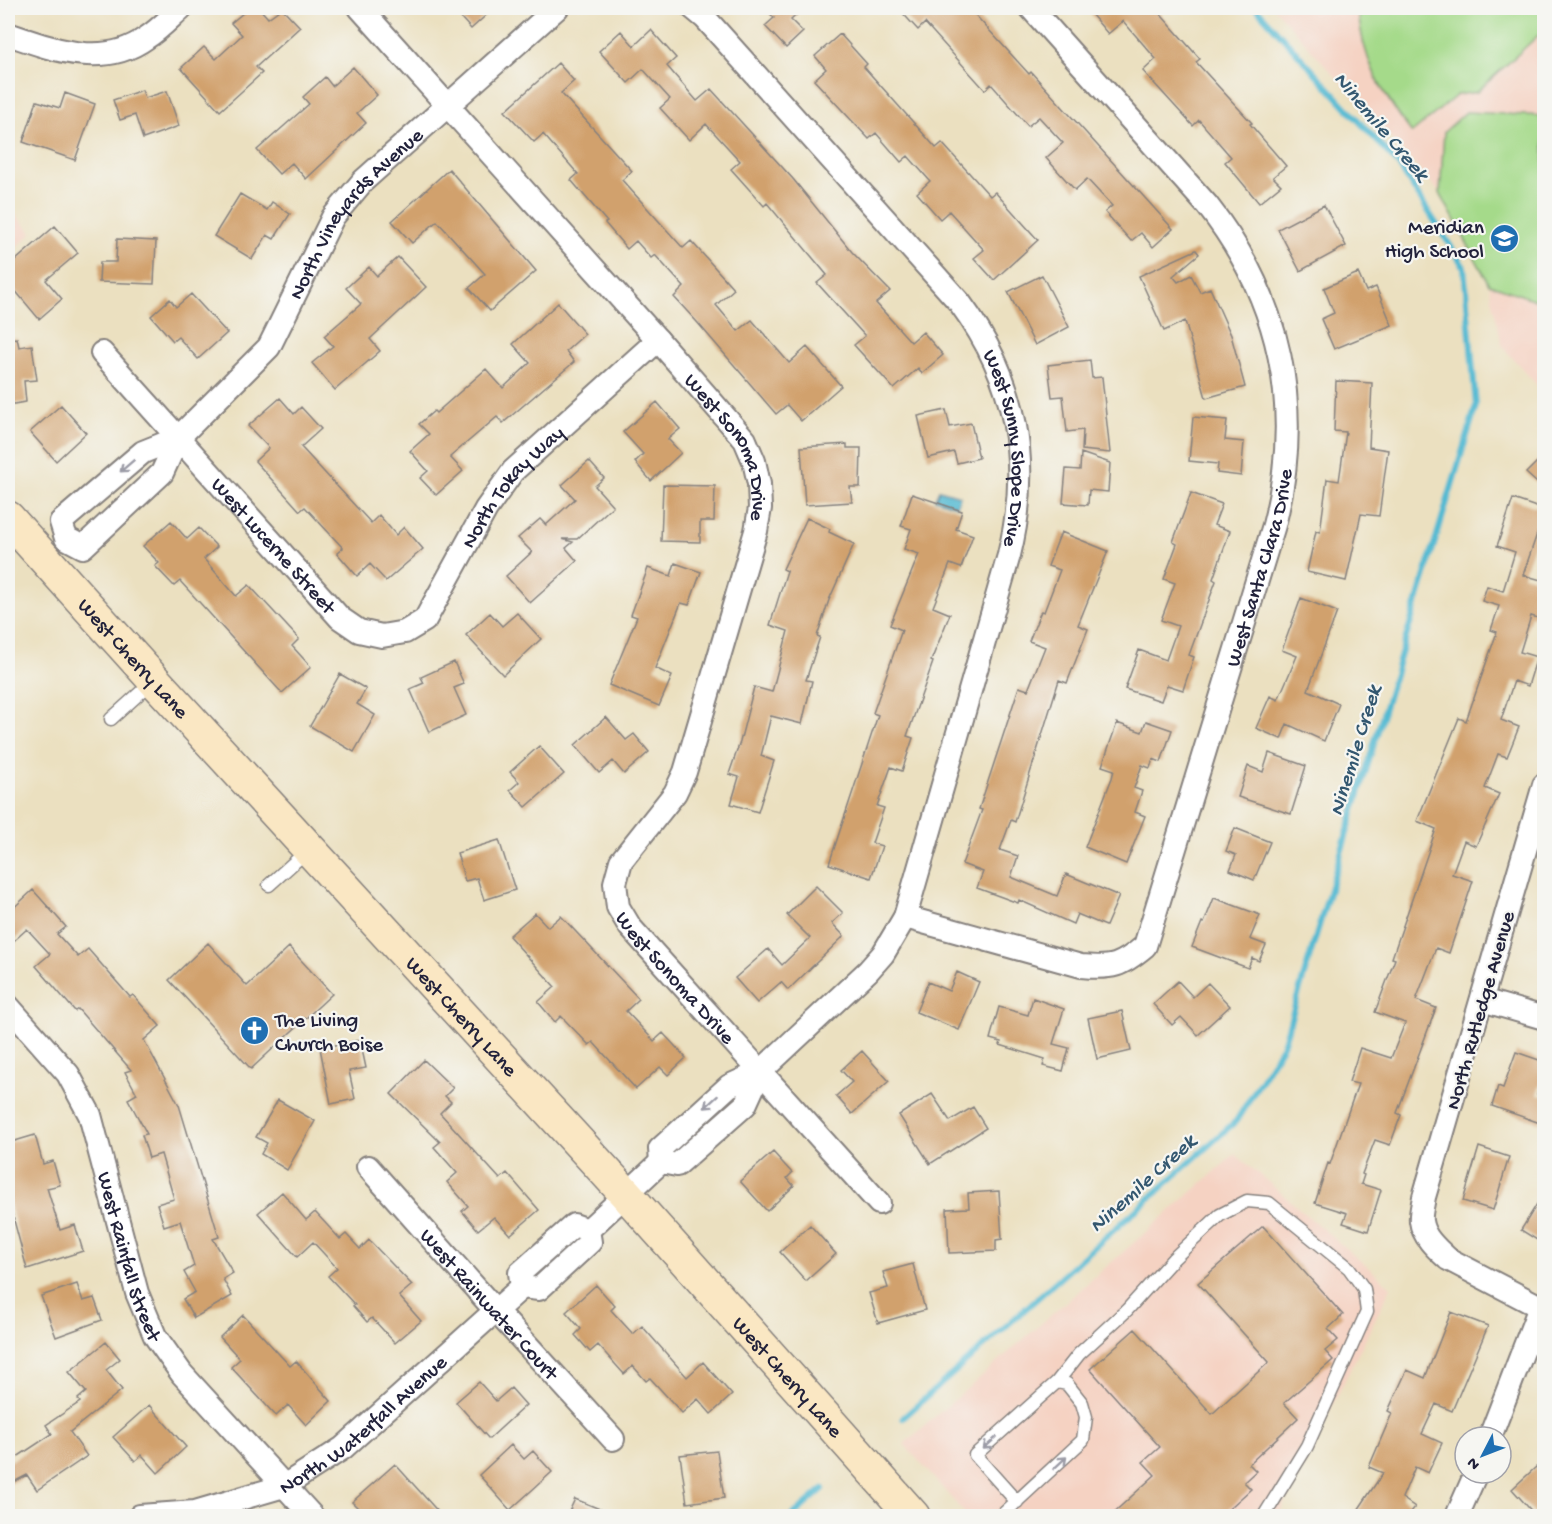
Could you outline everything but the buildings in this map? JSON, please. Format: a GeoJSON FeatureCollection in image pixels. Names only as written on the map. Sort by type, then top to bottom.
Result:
{"type":"FeatureCollection","features":[{"type":"Feature","properties":{"kind":"main road","name":"West Cherry Lane"},"geometry":{"type":"LineString","coordinates":[[8,518],[55,548],[154,680],[626,1194],[913,1516]]}},
{"type":"Feature","properties":{"kind":"street"},"geometry":{"type":"LineString","coordinates":[[8,34],[54,50],[78,55],[101,55],[124,49],[145,39],[181,8]]}},
{"type":"Feature","properties":{"kind":"street","name":"West Sonoma Drive"},"geometry":{"type":"LineString","coordinates":[[360,8],[658,340],[744,440],[754,462],[759,484],[760,508],[756,531],[685,772],[675,793],[621,861],[615,883],[618,907],[630,927],[879,1203]]}},
{"type":"Feature","properties":{"kind":"street","name":"North Vineyards Avenue"},"geometry":{"type":"LineString","coordinates":[[178,438],[143,452],[61,522],[55,548],[83,547],[162,473],[178,438],[269,347],[322,238],[347,198],[363,181],[557,8]]}},
{"type":"Feature","properties":{"kind":"street","name":"West Sunny Slope Drive"},"geometry":{"type":"LineString","coordinates":[[626,1194],[661,1162],[660,1149],[668,1141],[729,1086],[760,1072],[868,971],[883,954],[905,917],[1015,531],[1019,507],[1020,459],[1013,411],[987,344],[960,303],[705,18],[693,8]]}},
{"type":"Feature","properties":{"kind":"street","name":"West Santa Clara Drive"},"geometry":{"type":"LineString","coordinates":[[905,917],[1081,966],[1105,968],[1127,961],[1145,946],[1274,525],[1287,454],[1287,404],[1280,355],[1267,309],[1248,265],[1207,205],[1031,8]]}},
{"type":"Feature","properties":{"kind":"street","name":"North Tokay Way"},"geometry":{"type":"LineString","coordinates":[[382,636],[405,632],[425,620],[486,509],[513,471],[658,340]]}},
{"type":"Feature","properties":{"kind":"street"},"geometry":{"type":"LineString","coordinates":[[102,353],[178,438]]}},
{"type":"Feature","properties":{"kind":"street","name":"West Lucerne Street"},"geometry":{"type":"LineString","coordinates":[[178,438],[340,618],[359,631],[382,636]]}},
{"type":"Feature","properties":{"kind":"street","name":"North Rutledge Avenue"},"geometry":{"type":"LineString","coordinates":[[1542,1308],[1448,1259],[1426,1235],[1420,1220],[1424,1197],[1545,785]]}},
{"type":"Feature","properties":{"kind":"street"},"geometry":{"type":"LineString","coordinates":[[1482,1000],[1545,1018]]}},
{"type":"Feature","properties":{"kind":"street","name":"West Rainfall Street"},"geometry":{"type":"LineString","coordinates":[[8,1006],[68,1074],[90,1115],[137,1293],[155,1336],[182,1374],[312,1516]]}},
{"type":"Feature","properties":{"kind":"street","name":"West Rainwater Court"},"geometry":{"type":"LineString","coordinates":[[368,1167],[614,1439]]}},
{"type":"Feature","properties":{"kind":"street","name":"North Waterfall Avenue"},"geometry":{"type":"LineString","coordinates":[[140,1516],[195,1512],[284,1486],[343,1448],[522,1287],[520,1273],[574,1225],[588,1230],[626,1194]]}},
{"type":"Feature","properties":{"kind":"street"},"geometry":{"type":"LineString","coordinates":[[1495,1425],[1542,1308]]}},
{"type":"Feature","properties":{"kind":"street"},"geometry":{"type":"LineString","coordinates":[[1457,1516],[1471,1485]]}},
{"type":"Feature","properties":{"kind":"lane"},"geometry":{"type":"LineString","coordinates":[[111,719],[154,680]]}},
{"type":"Feature","properties":{"kind":"lane"},"geometry":{"type":"LineString","coordinates":[[269,885],[309,849]]}},
{"type":"Feature","properties":{"kind":"lane"},"geometry":{"type":"LineString","coordinates":[[1017,1502],[975,1455],[1057,1382],[1079,1354],[1127,1310],[1173,1259],[1220,1215],[1247,1201],[1269,1203],[1349,1268],[1364,1289],[1367,1312],[1307,1446],[1264,1516]]}},
{"type":"Feature","properties":{"kind":"lane"},"geometry":{"type":"LineString","coordinates":[[1001,1516],[1083,1440],[1086,1417],[1082,1403],[1067,1384],[1057,1382]]}},
{"type":"Feature","properties":{"kind":"shaded area","name":"Meridian High School"},"geometry":{"type":"Polygon","coordinates":[[[1274,8],[1544,8],[1544,393],[1502,346],[1489,284],[1440,193],[1274,8]]]}},
{"type":"Feature","properties":{"kind":"shaded area"},"geometry":{"type":"Polygon","coordinates":[[[8,206],[32,233],[8,255],[8,206]]]}},
{"type":"Feature","properties":{"kind":"shaded area"},"geometry":{"type":"Polygon","coordinates":[[[1235,1154],[1391,1287],[1278,1516],[967,1516],[904,1444],[1235,1154]]]}},
{"type":"Feature","properties":{"kind":"green space"},"geometry":{"type":"Polygon","coordinates":[[[1358,8],[1544,8],[1544,30],[1477,92],[1457,95],[1412,133],[1391,104],[1368,59],[1363,43],[1358,8]]]}},
{"type":"Feature","properties":{"kind":"green space"},"geometry":{"type":"Polygon","coordinates":[[[1466,112],[1544,116],[1544,303],[1489,284],[1440,193],[1444,132],[1466,112]]]}},
{"type":"Feature","properties":{"kind":"water"},"geometry":{"type":"Polygon","coordinates":[[[939,490],[960,496],[957,506],[935,499],[939,490]]]}},
{"type":"Feature","properties":{"kind":"waterway","name":"Ninemile Creek"},"geometry":{"type":"LineString","coordinates":[[903,1418],[1236,1121],[1283,1045],[1476,406],[1464,267],[1398,164],[1256,8]]}},
{"type":"Feature","properties":{"kind":"waterway","name":"Ninemile Creek"},"geometry":{"type":"LineString","coordinates":[[792,1516],[823,1489]]}},
{"type":"Feature","properties":{"kind":"place","name":"Meridian High School"},"geometry":{"type":"Point","coordinates":[1505,238]}},
{"type":"Feature","properties":{"kind":"place","name":"The Living Church Boise"},"geometry":{"type":"Point","coordinates":[254,1031]}}]}
